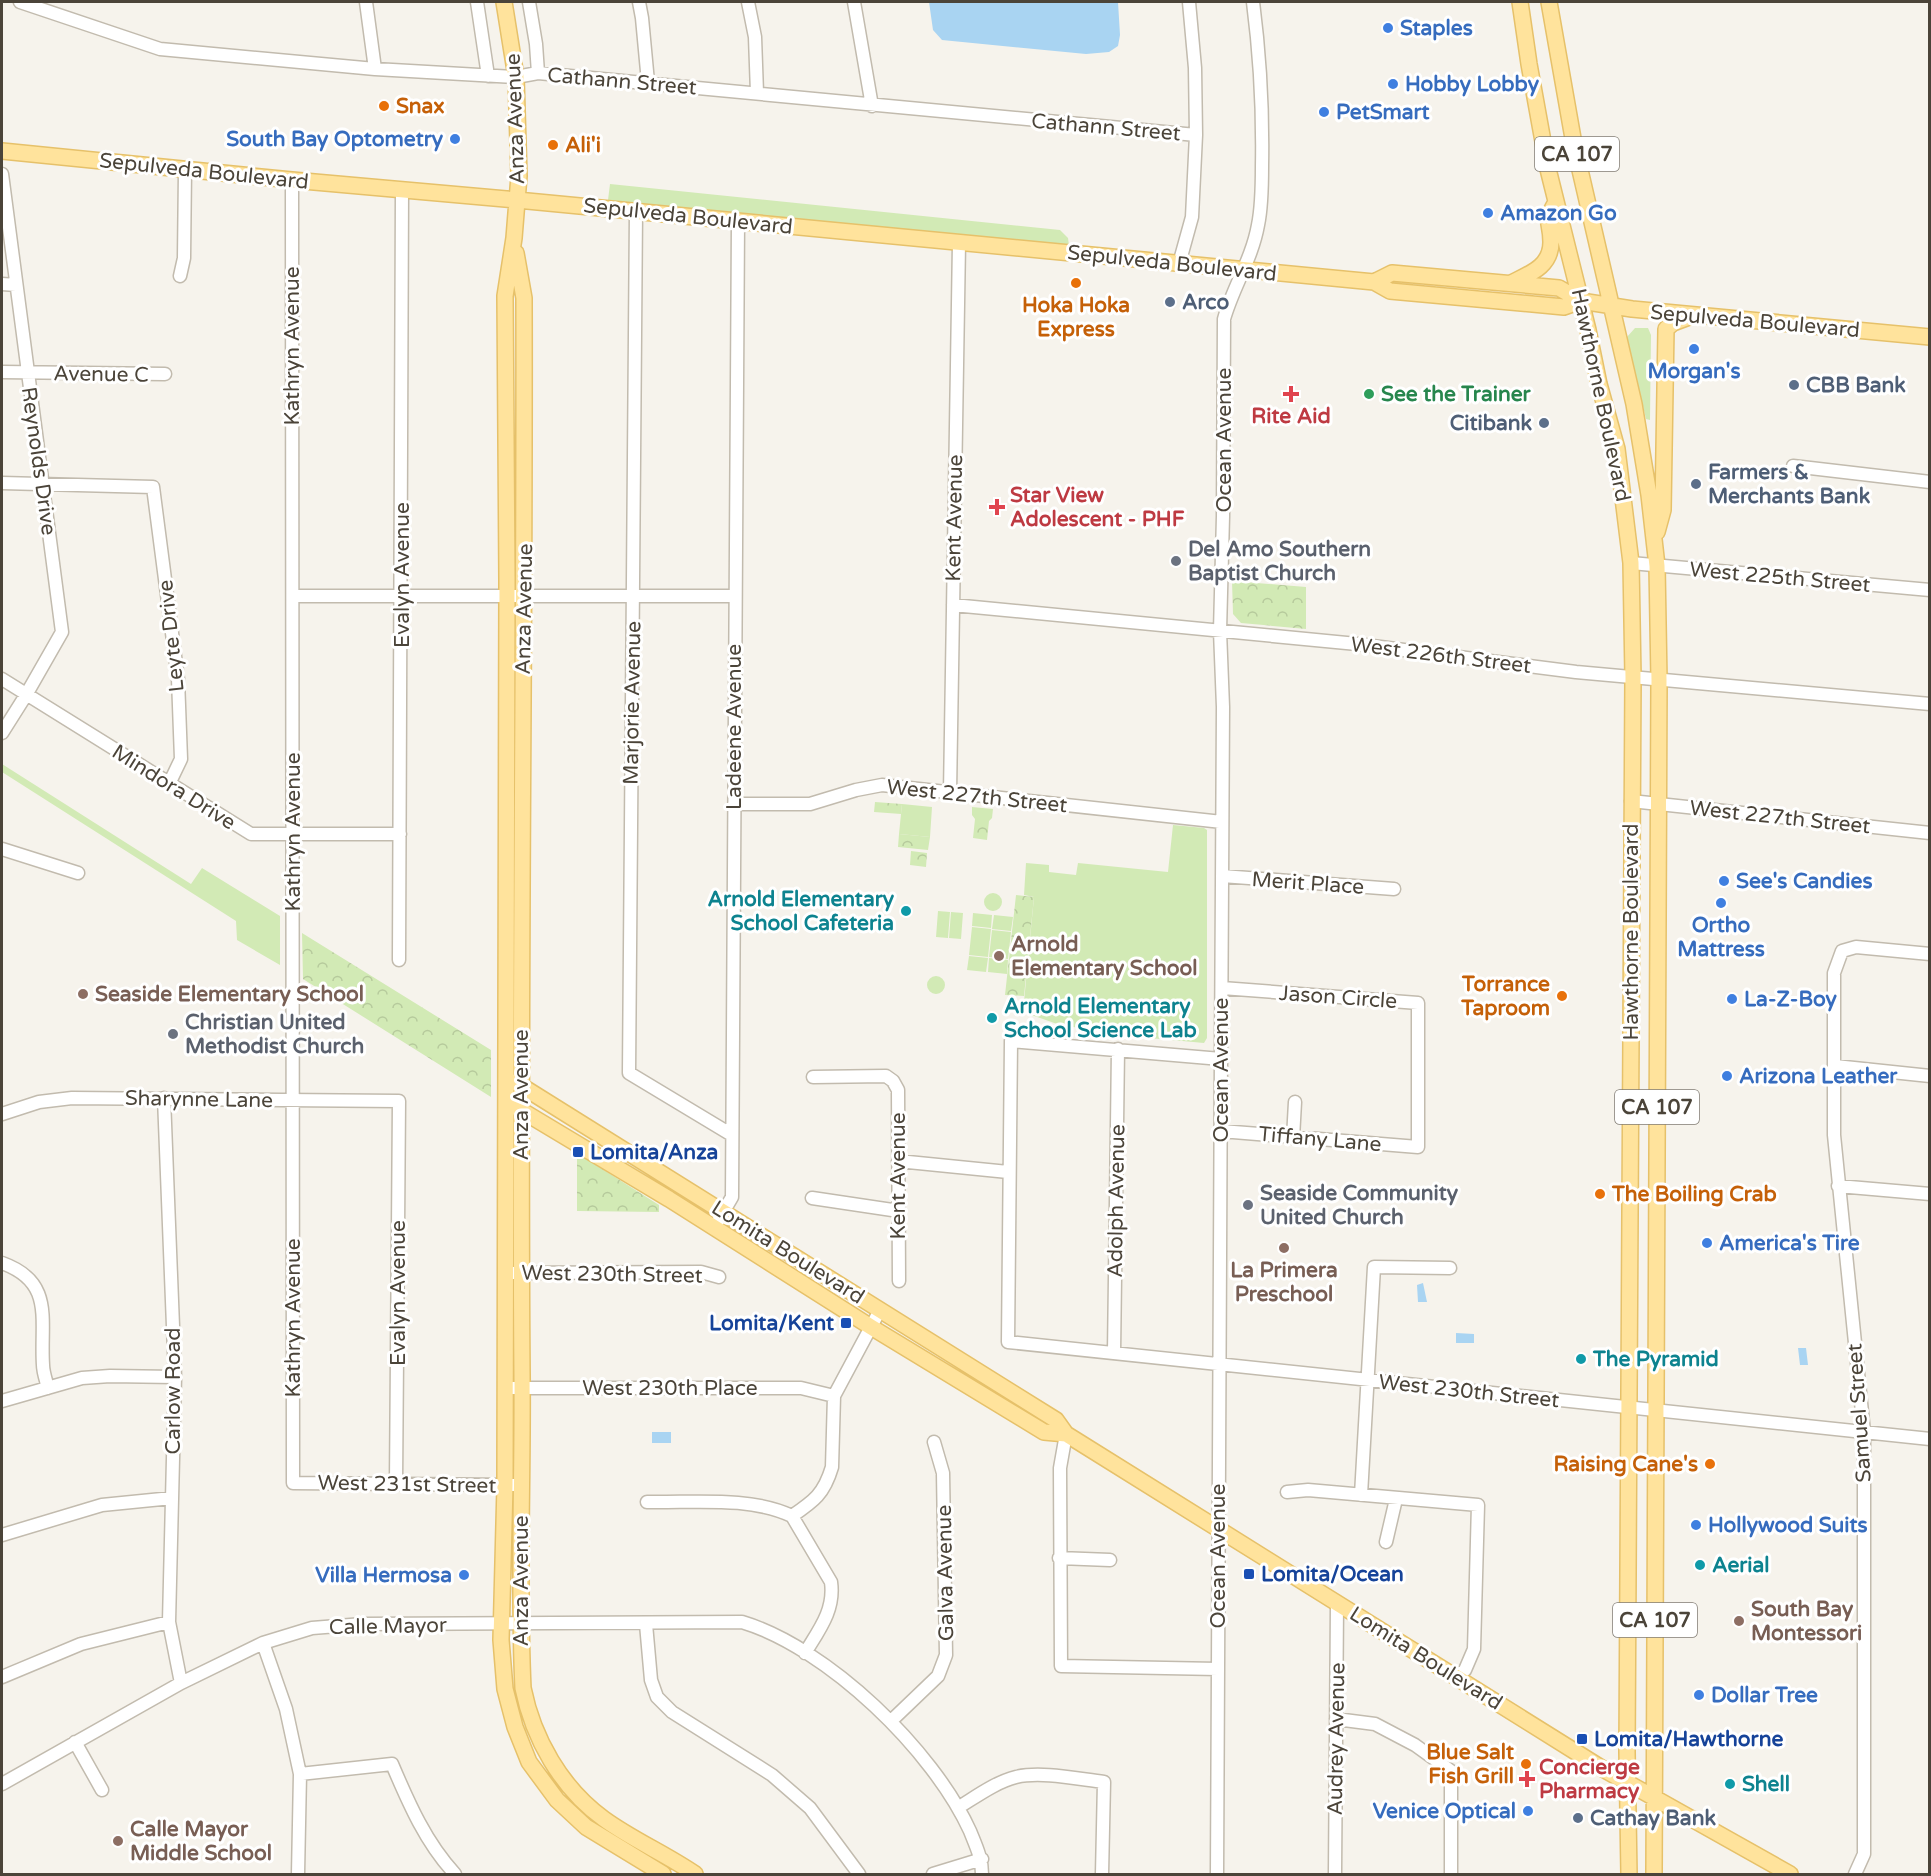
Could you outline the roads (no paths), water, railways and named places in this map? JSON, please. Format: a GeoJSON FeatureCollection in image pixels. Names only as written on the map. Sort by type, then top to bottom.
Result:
{"type":"FeatureCollection","features":[{"type":"Feature","properties":{"kind":"main road","name":"Anza Avenue"},"geometry":{"type":"LineString","coordinates":[[504,2],[516,77],[519,173],[514,238],[505,296],[507,596],[505,1485],[501,1625],[505,1689],[515,1727],[530,1762],[557,1800],[586,1827],[663,1875]]}},
{"type":"Feature","properties":{"kind":"main road","name":"Hawthorne Boulevard"},"geometry":{"type":"LineString","coordinates":[[1520,2],[1531,75],[1556,202],[1599,384],[1617,448],[1631,563],[1633,678],[1629,1875]]}},
{"type":"Feature","properties":{"kind":"main road","name":"Hawthorne Boulevard"},"geometry":{"type":"LineString","coordinates":[[1549,2],[1574,144],[1634,404],[1649,495],[1657,566],[1659,680],[1654,1875]]}},
{"type":"Feature","properties":{"kind":"main road","name":"Sepulveda Boulevard"},"geometry":{"type":"LineString","coordinates":[[2,151],[1374,282],[1390,291],[1564,307],[1581,301]]}},
{"type":"Feature","properties":{"kind":"main road"},"geometry":{"type":"LineString","coordinates":[[1509,283],[1532,273],[1546,261],[1551,244],[1547,217],[1556,202]]}},
{"type":"Feature","properties":{"kind":"main road","name":"Anza Avenue"},"geometry":{"type":"LineString","coordinates":[[514,238],[524,298],[525,596],[521,1086],[523,1688],[527,1709],[545,1751],[574,1792],[603,1819],[695,1875]]}},
{"type":"Feature","properties":{"kind":"main road","name":"Sepulveda Boulevard"},"geometry":{"type":"LineString","coordinates":[[1374,282],[1392,273],[1509,283],[1559,288],[1581,301],[1694,316],[1929,337]]}},
{"type":"Feature","properties":{"kind":"main road"},"geometry":{"type":"LineString","coordinates":[[1655,541],[1663,510],[1666,328],[1673,323],[1694,316]]}},
{"type":"Feature","properties":{"kind":"main road","name":"Lomita Boulevard"},"geometry":{"type":"LineString","coordinates":[[505,1076],[1056,1420],[1066,1434],[1456,1677],[1654,1799],[1790,1875]]}},
{"type":"Feature","properties":{"kind":"main road","name":"Lomita Boulevard"},"geometry":{"type":"LineString","coordinates":[[505,1100],[1044,1432],[1066,1434]]}},
{"type":"Feature","properties":{"kind":"street","name":"Cathann Street"},"geometry":{"type":"LineString","coordinates":[[20,2],[160,49],[375,69],[516,77],[538,73],[648,82],[872,106],[1196,135]]}},
{"type":"Feature","properties":{"kind":"street"},"geometry":{"type":"LineString","coordinates":[[366,2],[375,69]]}},
{"type":"Feature","properties":{"kind":"street","name":"Anza Avenue"},"geometry":{"type":"LineString","coordinates":[[477,2],[488,76]]}},
{"type":"Feature","properties":{"kind":"street","name":"Anza Avenue"},"geometry":{"type":"LineString","coordinates":[[529,2],[538,73]]}},
{"type":"Feature","properties":{"kind":"street"},"geometry":{"type":"LineString","coordinates":[[639,2],[648,82]]}},
{"type":"Feature","properties":{"kind":"street"},"geometry":{"type":"LineString","coordinates":[[747,2],[755,37],[757,93]]}},
{"type":"Feature","properties":{"kind":"street"},"geometry":{"type":"LineString","coordinates":[[854,2],[872,106]]}},
{"type":"Feature","properties":{"kind":"street"},"geometry":{"type":"LineString","coordinates":[[1179,264],[1192,217],[1196,135],[1195,68],[1189,2]]}},
{"type":"Feature","properties":{"kind":"street","name":"Ocean Avenue"},"geometry":{"type":"LineString","coordinates":[[1217,1875],[1223,707],[1220,631],[1224,319],[1232,293],[1244,270],[1259,223],[1263,114],[1253,2]]}},
{"type":"Feature","properties":{"kind":"street"},"geometry":{"type":"LineString","coordinates":[[180,276],[184,258],[185,170]]}},
{"type":"Feature","properties":{"kind":"street","name":"Reynolds Drive"},"geometry":{"type":"LineString","coordinates":[[2,174],[62,632],[2,733]]}},
{"type":"Feature","properties":{"kind":"street","name":"Kathryn Avenue"},"geometry":{"type":"LineString","coordinates":[[292,180],[293,1483]]}},
{"type":"Feature","properties":{"kind":"street","name":"Evalyn Avenue"},"geometry":{"type":"LineString","coordinates":[[399,960],[402,189]]}},
{"type":"Feature","properties":{"kind":"street","name":"Marjorie Avenue"},"geometry":{"type":"LineString","coordinates":[[636,211],[629,1073],[732,1135]]}},
{"type":"Feature","properties":{"kind":"street","name":"Ladeene Avenue"},"geometry":{"type":"LineString","coordinates":[[714,1228],[732,1197],[738,221]]}},
{"type":"Feature","properties":{"kind":"street","name":"Kent Avenue"},"geometry":{"type":"LineString","coordinates":[[950,793],[959,243]]}},
{"type":"Feature","properties":{"kind":"street"},"geometry":{"type":"LineString","coordinates":[[2,284],[16,285]]}},
{"type":"Feature","properties":{"kind":"street","name":"Avenue C"},"geometry":{"type":"LineString","coordinates":[[2,372],[165,374]]}},
{"type":"Feature","properties":{"kind":"street"},"geometry":{"type":"LineString","coordinates":[[1793,466],[1929,482]]}},
{"type":"Feature","properties":{"kind":"street"},"geometry":{"type":"LineString","coordinates":[[2,483],[42,484]]}},
{"type":"Feature","properties":{"kind":"street","name":"Leyte Drive"},"geometry":{"type":"LineString","coordinates":[[42,484],[153,487],[178,679],[181,759],[170,784]]}},
{"type":"Feature","properties":{"kind":"street","name":"West 225th Street"},"geometry":{"type":"LineString","coordinates":[[1631,563],[1929,590]]}},
{"type":"Feature","properties":{"kind":"street"},"geometry":{"type":"LineString","coordinates":[[293,596],[735,596]]}},
{"type":"Feature","properties":{"kind":"street","name":"West 226th Street"},"geometry":{"type":"LineString","coordinates":[[953,605],[1365,645],[1633,678],[1929,704]]}},
{"type":"Feature","properties":{"kind":"street","name":"Mindora Drive"},"geometry":{"type":"LineString","coordinates":[[2,679],[251,834],[400,834]]}},
{"type":"Feature","properties":{"kind":"street","name":"West 227th Street"},"geometry":{"type":"LineString","coordinates":[[734,804],[810,804],[882,785],[1222,822]]}},
{"type":"Feature","properties":{"kind":"street","name":"West 227th Street"},"geometry":{"type":"LineString","coordinates":[[1631,801],[1929,833]]}},
{"type":"Feature","properties":{"kind":"street"},"geometry":{"type":"LineString","coordinates":[[2,849],[78,873]]}},
{"type":"Feature","properties":{"kind":"street","name":"Merit Place"},"geometry":{"type":"LineString","coordinates":[[1222,876],[1394,889]]}},
{"type":"Feature","properties":{"kind":"street","name":"Samuel Street"},"geometry":{"type":"LineString","coordinates":[[1855,1875],[1864,1854],[1864,1432],[1834,1136],[1834,973],[1842,951],[1856,947],[1929,954]]}},
{"type":"Feature","properties":{"kind":"street","name":"Jason Circle"},"geometry":{"type":"LineString","coordinates":[[1222,988],[1418,1003],[1418,1147]]}},
{"type":"Feature","properties":{"kind":"street"},"geometry":{"type":"LineString","coordinates":[[898,1161],[1008,1172],[1011,1041],[1221,1059]]}},
{"type":"Feature","properties":{"kind":"street","name":"Adolph Avenue"},"geometry":{"type":"LineString","coordinates":[[1114,1353],[1118,1049]]}},
{"type":"Feature","properties":{"kind":"street"},"geometry":{"type":"LineString","coordinates":[[1835,1066],[1929,1076]]}},
{"type":"Feature","properties":{"kind":"street","name":"Kent Avenue"},"geometry":{"type":"LineString","coordinates":[[813,1077],[886,1076],[898,1089],[899,1281]]}},
{"type":"Feature","properties":{"kind":"street","name":"Sharynne Lane"},"geometry":{"type":"LineString","coordinates":[[2,1114],[39,1102],[72,1098],[399,1101]]}},
{"type":"Feature","properties":{"kind":"street","name":"Carlow Road"},"geometry":{"type":"LineString","coordinates":[[164,1098],[175,1377],[170,1622],[181,1683]]}},
{"type":"Feature","properties":{"kind":"street","name":"Evalyn Avenue"},"geometry":{"type":"LineString","coordinates":[[396,1484],[399,1101]]}},
{"type":"Feature","properties":{"kind":"street"},"geometry":{"type":"LineString","coordinates":[[1293,1138],[1295,1102]]}},
{"type":"Feature","properties":{"kind":"street","name":"Tiffany Lane"},"geometry":{"type":"LineString","coordinates":[[1221,1131],[1418,1147]]}},
{"type":"Feature","properties":{"kind":"street","name":"West 230th Street"},"geometry":{"type":"LineString","coordinates":[[1008,1172],[1008,1342],[1929,1439]]}},
{"type":"Feature","properties":{"kind":"street"},"geometry":{"type":"LineString","coordinates":[[1838,1186],[1929,1194]]}},
{"type":"Feature","properties":{"kind":"street"},"geometry":{"type":"LineString","coordinates":[[812,1198],[898,1210]]}},
{"type":"Feature","properties":{"kind":"street"},"geometry":{"type":"LineString","coordinates":[[2,1263],[15,1268],[34,1283],[43,1305],[43,1368],[48,1388]]}},
{"type":"Feature","properties":{"kind":"street"},"geometry":{"type":"LineString","coordinates":[[1361,1496],[1374,1267],[1450,1268]]}},
{"type":"Feature","properties":{"kind":"street","name":"West 230th Street"},"geometry":{"type":"LineString","coordinates":[[505,1274],[701,1272],[719,1277]]}},
{"type":"Feature","properties":{"kind":"street"},"geometry":{"type":"LineString","coordinates":[[792,1516],[817,1498],[829,1477],[832,1467],[834,1396],[880,1310]]}},
{"type":"Feature","properties":{"kind":"street"},"geometry":{"type":"LineString","coordinates":[[2,1401],[82,1378],[175,1377]]}},
{"type":"Feature","properties":{"kind":"street","name":"West 230th Place"},"geometry":{"type":"LineString","coordinates":[[505,1388],[801,1388],[834,1396]]}},
{"type":"Feature","properties":{"kind":"street"},"geometry":{"type":"LineString","coordinates":[[1066,1434],[1060,1468],[1061,1666],[1218,1669]]}},
{"type":"Feature","properties":{"kind":"street","name":"Galva Avenue"},"geometry":{"type":"LineString","coordinates":[[891,1721],[938,1676],[946,1655],[943,1473],[934,1442]]}},
{"type":"Feature","properties":{"kind":"street","name":"West 231st Street"},"geometry":{"type":"LineString","coordinates":[[293,1483],[521,1486]]}},
{"type":"Feature","properties":{"kind":"street"},"geometry":{"type":"LineString","coordinates":[[1287,1492],[1308,1490],[1478,1505],[1474,1649],[1465,1670],[1456,1677]]}},
{"type":"Feature","properties":{"kind":"street"},"geometry":{"type":"LineString","coordinates":[[2,1535],[102,1505],[172,1498]]}},
{"type":"Feature","properties":{"kind":"street"},"geometry":{"type":"LineString","coordinates":[[1386,1542],[1396,1499]]}},
{"type":"Feature","properties":{"kind":"street"},"geometry":{"type":"LineString","coordinates":[[647,1502],[751,1504],[768,1507],[792,1516],[831,1582],[832,1592],[829,1612],[805,1653]]}},
{"type":"Feature","properties":{"kind":"street"},"geometry":{"type":"LineString","coordinates":[[1059,1558],[1110,1560]]}},
{"type":"Feature","properties":{"kind":"street","name":"Audrey Avenue"},"geometry":{"type":"LineString","coordinates":[[1335,1875],[1337,1603]]}},
{"type":"Feature","properties":{"kind":"street"},"geometry":{"type":"LineString","coordinates":[[2,1677],[81,1644],[170,1622]]}},
{"type":"Feature","properties":{"kind":"street","name":"Calle Mayor"},"geometry":{"type":"LineString","coordinates":[[2,1784],[181,1683],[262,1643],[312,1628],[363,1624],[521,1625],[742,1622],[759,1628],[805,1653],[838,1675],[891,1721],[937,1776],[959,1807],[982,1859]]}},
{"type":"Feature","properties":{"kind":"street"},"geometry":{"type":"LineString","coordinates":[[646,1623],[651,1680],[657,1697],[672,1712],[772,1775],[810,1808],[860,1875]]}},
{"type":"Feature","properties":{"kind":"street"},"geometry":{"type":"LineString","coordinates":[[262,1643],[286,1709],[300,1774],[298,1875]]}},
{"type":"Feature","properties":{"kind":"street"},"geometry":{"type":"LineString","coordinates":[[1336,1719],[1375,1724],[1415,1745],[1451,1771],[1451,1875]]}},
{"type":"Feature","properties":{"kind":"street"},"geometry":{"type":"LineString","coordinates":[[75,1742],[102,1790]]}},
{"type":"Feature","properties":{"kind":"street"},"geometry":{"type":"LineString","coordinates":[[300,1774],[392,1764],[413,1815],[455,1875]]}},
{"type":"Feature","properties":{"kind":"street"},"geometry":{"type":"LineString","coordinates":[[959,1807],[998,1784],[1016,1777],[1031,1775],[1104,1782],[1102,1875]]}},
{"type":"Feature","properties":{"kind":"street"},"geometry":{"type":"LineString","coordinates":[[933,1875],[982,1859],[982,1875]]}},
{"type":"Feature","properties":{"kind":"water"},"geometry":{"type":"Polygon","coordinates":[[[929,2],[1118,2],[1120,35],[1118,46],[1109,52],[1086,54],[942,40],[933,30],[929,2]]]}},
{"type":"Feature","properties":{"kind":"water"},"geometry":{"type":"Polygon","coordinates":[[[1423,1283],[1427,1302],[1418,1302],[1417,1285],[1423,1283]]]}},
{"type":"Feature","properties":{"kind":"water"},"geometry":{"type":"Polygon","coordinates":[[[1456,1333],[1474,1334],[1474,1343],[1456,1343],[1456,1333]]]}},
{"type":"Feature","properties":{"kind":"water"},"geometry":{"type":"Polygon","coordinates":[[[1798,1348],[1806,1348],[1808,1365],[1800,1365],[1798,1348]]]}},
{"type":"Feature","properties":{"kind":"water"},"geometry":{"type":"Polygon","coordinates":[[[652,1432],[671,1432],[671,1443],[652,1443],[652,1432]]]}},
{"type":"Feature","properties":{"kind":"place","name":"Staples"},"geometry":{"type":"Point","coordinates":[1388,28]}},
{"type":"Feature","properties":{"kind":"place","name":"Hobby Lobby"},"geometry":{"type":"Point","coordinates":[1393,84]}},
{"type":"Feature","properties":{"kind":"place","name":"Snax"},"geometry":{"type":"Point","coordinates":[384,106]}},
{"type":"Feature","properties":{"kind":"place","name":"PetSmart"},"geometry":{"type":"Point","coordinates":[1324,112]}},
{"type":"Feature","properties":{"kind":"place","name":"South Bay Optometry"},"geometry":{"type":"Point","coordinates":[455,139]}},
{"type":"Feature","properties":{"kind":"place","name":"Ali'i"},"geometry":{"type":"Point","coordinates":[553,145]}},
{"type":"Feature","properties":{"kind":"place","name":"Amazon Go"},"geometry":{"type":"Point","coordinates":[1488,213]}},
{"type":"Feature","properties":{"kind":"place","name":"Hoka Hoka Express"},"geometry":{"type":"Point","coordinates":[1076,283]}},
{"type":"Feature","properties":{"kind":"place","name":"Arco"},"geometry":{"type":"Point","coordinates":[1170,302]}},
{"type":"Feature","properties":{"kind":"place","name":"Morgan's"},"geometry":{"type":"Point","coordinates":[1694,349]}},
{"type":"Feature","properties":{"kind":"place","name":"CBB Bank"},"geometry":{"type":"Point","coordinates":[1794,385]}},
{"type":"Feature","properties":{"kind":"place","name":"Rite Aid"},"geometry":{"type":"Point","coordinates":[1291,394]}},
{"type":"Feature","properties":{"kind":"place","name":"See the Trainer"},"geometry":{"type":"Point","coordinates":[1369,394]}},
{"type":"Feature","properties":{"kind":"place","name":"Citibank"},"geometry":{"type":"Point","coordinates":[1544,423]}},
{"type":"Feature","properties":{"kind":"place","name":"Farmers & Merchants Bank"},"geometry":{"type":"Point","coordinates":[1696,484]}},
{"type":"Feature","properties":{"kind":"place","name":"Star View Adolescent - PHF"},"geometry":{"type":"Point","coordinates":[997,507]}},
{"type":"Feature","properties":{"kind":"place","name":"Del Amo Southern Baptist Church"},"geometry":{"type":"Point","coordinates":[1176,561]}},
{"type":"Feature","properties":{"kind":"place","name":"See's Candies"},"geometry":{"type":"Point","coordinates":[1724,881]}},
{"type":"Feature","properties":{"kind":"place","name":"Ortho Mattress"},"geometry":{"type":"Point","coordinates":[1721,903]}},
{"type":"Feature","properties":{"kind":"place","name":"Arnold Elementary School Cafeteria"},"geometry":{"type":"Point","coordinates":[906,911]}},
{"type":"Feature","properties":{"kind":"place","name":"Arnold Elementary School"},"geometry":{"type":"Point","coordinates":[999,956]}},
{"type":"Feature","properties":{"kind":"place","name":"Seaside Elementary School"},"geometry":{"type":"Point","coordinates":[83,994]}},
{"type":"Feature","properties":{"kind":"place","name":"Torrance Taproom"},"geometry":{"type":"Point","coordinates":[1562,996]}},
{"type":"Feature","properties":{"kind":"place","name":"La-Z-Boy"},"geometry":{"type":"Point","coordinates":[1732,999]}},
{"type":"Feature","properties":{"kind":"place","name":"Arnold Elementary School Science Lab"},"geometry":{"type":"Point","coordinates":[992,1018]}},
{"type":"Feature","properties":{"kind":"place","name":"Christian United Methodist Church"},"geometry":{"type":"Point","coordinates":[173,1034]}},
{"type":"Feature","properties":{"kind":"place","name":"Arizona Leather"},"geometry":{"type":"Point","coordinates":[1727,1076]}},
{"type":"Feature","properties":{"kind":"place","name":"Lomita/Anza"},"geometry":{"type":"Point","coordinates":[578,1152]}},
{"type":"Feature","properties":{"kind":"place","name":"The Boiling Crab"},"geometry":{"type":"Point","coordinates":[1600,1194]}},
{"type":"Feature","properties":{"kind":"place","name":"Seaside Community United Church"},"geometry":{"type":"Point","coordinates":[1248,1205]}},
{"type":"Feature","properties":{"kind":"place","name":"America's Tire"},"geometry":{"type":"Point","coordinates":[1707,1243]}},
{"type":"Feature","properties":{"kind":"place","name":"La Primera Preschool"},"geometry":{"type":"Point","coordinates":[1284,1248]}},
{"type":"Feature","properties":{"kind":"place","name":"Lomita/Kent"},"geometry":{"type":"Point","coordinates":[846,1323]}},
{"type":"Feature","properties":{"kind":"place","name":"The Pyramid"},"geometry":{"type":"Point","coordinates":[1581,1359]}},
{"type":"Feature","properties":{"kind":"place","name":"Raising Cane's"},"geometry":{"type":"Point","coordinates":[1710,1464]}},
{"type":"Feature","properties":{"kind":"place","name":"Hollywood Suits"},"geometry":{"type":"Point","coordinates":[1696,1525]}},
{"type":"Feature","properties":{"kind":"place","name":"Aerial"},"geometry":{"type":"Point","coordinates":[1700,1565]}},
{"type":"Feature","properties":{"kind":"place","name":"Lomita/Ocean"},"geometry":{"type":"Point","coordinates":[1249,1574]}},
{"type":"Feature","properties":{"kind":"place","name":"Villa Hermosa"},"geometry":{"type":"Point","coordinates":[464,1575]}},
{"type":"Feature","properties":{"kind":"place","name":"South Bay Montessori"},"geometry":{"type":"Point","coordinates":[1739,1621]}},
{"type":"Feature","properties":{"kind":"place","name":"Dollar Tree"},"geometry":{"type":"Point","coordinates":[1699,1695]}},
{"type":"Feature","properties":{"kind":"place","name":"Lomita/Hawthorne"},"geometry":{"type":"Point","coordinates":[1582,1739]}},
{"type":"Feature","properties":{"kind":"place","name":"Blue Salt Fish Grill"},"geometry":{"type":"Point","coordinates":[1526,1764]}},
{"type":"Feature","properties":{"kind":"place","name":"Concierge Pharmacy"},"geometry":{"type":"Point","coordinates":[1527,1779]}},
{"type":"Feature","properties":{"kind":"place","name":"Shell"},"geometry":{"type":"Point","coordinates":[1730,1784]}},
{"type":"Feature","properties":{"kind":"place","name":"Venice Optical"},"geometry":{"type":"Point","coordinates":[1528,1811]}},
{"type":"Feature","properties":{"kind":"place","name":"Cathay Bank"},"geometry":{"type":"Point","coordinates":[1578,1818]}},
{"type":"Feature","properties":{"kind":"place","name":"Calle Mayor Middle School"},"geometry":{"type":"Point","coordinates":[118,1841]}}]}
